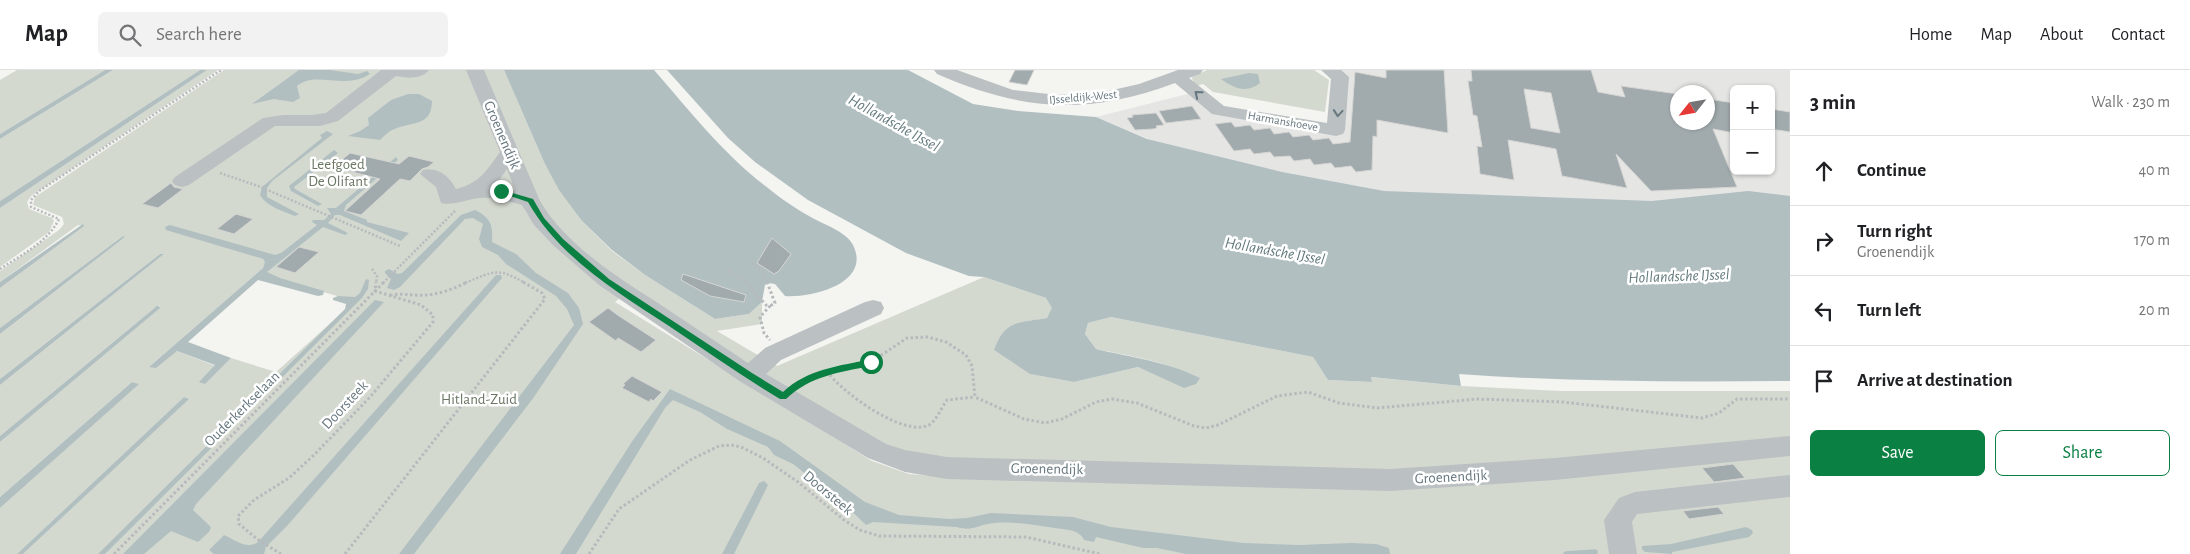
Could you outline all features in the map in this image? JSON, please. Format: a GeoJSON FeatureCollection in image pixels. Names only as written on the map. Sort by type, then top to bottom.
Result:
{"type":"FeatureCollection","features":[{"type":"Feature","properties":{"kind":"street"},"geometry":{"type":"LineString","coordinates":[[182,180],[269,122],[280,119],[328,119],[392,70],[410,73],[420,70]]}},
{"type":"Feature","properties":{"kind":"street","name":"Groenendijk"},"geometry":{"type":"LineString","coordinates":[[475,70],[530,200],[542,220],[561,241],[607,280],[749,376],[877,451],[906,461],[947,468],[1390,480],[1512,473],[1790,446]]}},
{"type":"Feature","properties":{"kind":"street","name":"IJsseldijk-West"},"geometry":{"type":"LineString","coordinates":[[943,70],[986,87],[1036,100],[1110,96],[1130,92],[1194,70]]}},
{"type":"Feature","properties":{"kind":"street","name":"Harmanshoeve"},"geometry":{"type":"LineString","coordinates":[[1176,76],[1218,110],[1336,130],[1340,77],[1330,70]]}},
{"type":"Feature","properties":{"kind":"street"},"geometry":{"type":"LineString","coordinates":[[477,190],[490,180],[509,152]]}},
{"type":"Feature","properties":{"kind":"street"},"geometry":{"type":"LineString","coordinates":[[430,174],[442,180],[448,193],[448,198],[477,190],[501,191],[530,200]]}},
{"type":"Feature","properties":{"kind":"street"},"geometry":{"type":"LineString","coordinates":[[749,376],[773,354],[873,308]]}},
{"type":"Feature","properties":{"kind":"street"},"geometry":{"type":"LineString","coordinates":[[1623,554],[1618,520],[1628,506],[1636,503],[1790,486]]}},
{"type":"Feature","properties":{"kind":"path"},"geometry":{"type":"LineString","coordinates":[[0,269],[46,237],[57,225],[59,219],[31,207],[32,197],[221,70]]}},
{"type":"Feature","properties":{"kind":"path"},"geometry":{"type":"LineString","coordinates":[[200,168],[258,186],[400,246]]}},
{"type":"Feature","properties":{"kind":"path","name":"Ouderkerkselaan"},"geometry":{"type":"LineString","coordinates":[[114,554],[457,209]]}},
{"type":"Feature","properties":{"kind":"path"},"geometry":{"type":"LineString","coordinates":[[752,263],[762,269],[775,303],[760,317],[764,333],[782,350]]}},
{"type":"Feature","properties":{"kind":"path"},"geometry":{"type":"LineString","coordinates":[[372,268],[377,276],[375,291]]}},
{"type":"Feature","properties":{"kind":"path"},"geometry":{"type":"LineString","coordinates":[[726,268],[748,284],[766,305],[770,306]]}},
{"type":"Feature","properties":{"kind":"path"},"geometry":{"type":"LineString","coordinates":[[345,554],[545,299],[542,293],[506,272],[492,272],[450,290],[426,295],[402,293],[390,295]]}},
{"type":"Feature","properties":{"kind":"path","name":"Doorsteek"},"geometry":{"type":"LineString","coordinates":[[281,554],[257,539],[239,524],[238,516],[254,500],[289,478],[314,456],[370,396],[433,322],[433,315],[425,308],[375,291]]}},
{"type":"Feature","properties":{"kind":"path"},"geometry":{"type":"LineString","coordinates":[[783,396],[793,387],[828,371],[871,362],[907,338],[928,337],[946,342],[966,355],[972,366],[974,397]]}},
{"type":"Feature","properties":{"kind":"path"},"geometry":{"type":"LineString","coordinates":[[828,371],[835,384],[856,399],[886,417],[916,427],[927,425],[934,421],[947,400],[974,397],[1024,419],[1045,423],[1062,419],[1096,402],[1112,399],[1138,403],[1194,426],[1206,428],[1218,426],[1277,396],[1292,392],[1308,392],[1339,403],[1378,408],[1478,399],[1563,402],[1702,418],[1719,413],[1737,399],[1790,399]]}},
{"type":"Feature","properties":{"kind":"path","name":"Doorsteek"},"geometry":{"type":"LineString","coordinates":[[589,554],[619,509],[701,453],[730,445],[740,446],[754,453],[788,475],[844,522],[866,533],[879,536],[1026,537],[1097,554]]}},
{"type":"Feature","properties":{"kind":"shaded area"},"geometry":{"type":"Polygon","coordinates":[[[1329,70],[1790,70],[1790,202],[1498,220],[1198,160],[1096,117],[1199,91],[1219,109],[1337,125],[1342,78],[1329,70]]]}},
{"type":"Feature","properties":{"kind":"green space"},"geometry":{"type":"Polygon","coordinates":[[[17,70],[105,70],[0,134],[0,80],[17,70]]]}},
{"type":"Feature","properties":{"kind":"green space"},"geometry":{"type":"Polygon","coordinates":[[[113,70],[200,70],[0,201],[0,139],[113,70]]]}},
{"type":"Feature","properties":{"kind":"green space"},"geometry":{"type":"Polygon","coordinates":[[[207,70],[218,70],[31,196],[27,202],[29,209],[52,218],[54,221],[49,232],[0,267],[0,208],[207,70]]]}},
{"type":"Feature","properties":{"kind":"green space","name":"Hitland-Zuid"},"geometry":{"type":"Polygon","coordinates":[[[224,70],[468,70],[527,214],[620,298],[615,302],[872,461],[909,474],[945,477],[1115,481],[1790,452],[1790,554],[23,554],[188,399],[184,397],[17,554],[0,554],[0,508],[138,384],[132,382],[0,497],[0,442],[160,306],[158,305],[0,436],[0,385],[164,254],[160,254],[0,379],[0,334],[125,237],[123,236],[0,328],[0,288],[83,226],[78,225],[0,282],[0,271],[59,230],[64,224],[62,217],[33,205],[35,197],[224,70]],[[165,228],[263,259],[266,262],[263,268],[149,367],[177,351],[216,366],[204,384],[231,358],[276,372],[355,301],[263,275],[278,260],[165,228]]]}},
{"type":"Feature","properties":{"kind":"green space"},"geometry":{"type":"Polygon","coordinates":[[[479,70],[504,70],[544,162],[582,221],[612,251],[645,275],[715,319],[749,314],[762,302],[762,324],[717,331],[761,357],[749,364],[612,277],[546,218],[479,70]]]}},
{"type":"Feature","properties":{"kind":"green space"},"geometry":{"type":"Polygon","coordinates":[[[1207,70],[1314,70],[1329,80],[1325,112],[1213,92],[1203,84],[1196,86],[1192,77],[1207,70]]]}},
{"type":"Feature","properties":{"kind":"green space"},"geometry":{"type":"Polygon","coordinates":[[[984,277],[1046,298],[1053,308],[1047,318],[1021,323],[1008,328],[1003,333],[994,350],[1031,374],[1074,382],[1138,367],[1155,373],[1199,378],[1162,364],[1096,349],[1085,334],[1088,323],[1111,317],[1313,357],[1328,380],[1372,382],[1370,377],[1461,386],[1561,391],[1790,391],[1790,442],[1426,473],[905,456],[769,380],[763,368],[769,361],[777,366],[984,277]]]}},
{"type":"Feature","properties":{"kind":"water"},"geometry":{"type":"Polygon","coordinates":[[[105,70],[113,70],[0,139],[0,134],[105,70]]]}},
{"type":"Feature","properties":{"kind":"water"},"geometry":{"type":"Polygon","coordinates":[[[200,70],[207,70],[0,208],[0,201],[200,70]]]}},
{"type":"Feature","properties":{"kind":"water"},"geometry":{"type":"Polygon","coordinates":[[[299,70],[330,70],[358,74],[367,71],[370,74],[350,81],[313,80],[305,82],[297,86],[300,98],[293,102],[274,99],[252,104],[299,70]]]}},
{"type":"Feature","properties":{"kind":"water"},"geometry":{"type":"Polygon","coordinates":[[[504,70],[654,70],[708,132],[752,175],[788,203],[850,240],[857,258],[854,269],[847,278],[836,286],[810,294],[785,296],[775,284],[768,283],[765,285],[762,302],[749,314],[715,319],[645,275],[612,250],[582,221],[559,190],[544,162],[504,70]]]}},
{"type":"Feature","properties":{"kind":"water","name":"Hollandsche IJssel"},"geometry":{"type":"Polygon","coordinates":[[[667,70],[908,70],[973,104],[1018,111],[1096,117],[1147,139],[1282,172],[1384,191],[1652,201],[1748,191],[1790,196],[1790,381],[1624,381],[1459,374],[1461,386],[1371,377],[1372,382],[1328,380],[1313,357],[1111,317],[1088,323],[1085,334],[1096,349],[1149,360],[1188,372],[1200,378],[1196,384],[1184,388],[1138,367],[1074,382],[1030,374],[994,350],[998,340],[1008,328],[1020,322],[1047,318],[1052,308],[1046,298],[984,277],[969,276],[906,253],[808,200],[755,162],[728,138],[667,70]]]}},
{"type":"Feature","properties":{"kind":"water"},"geometry":{"type":"Polygon","coordinates":[[[1249,73],[1258,74],[1260,83],[1250,88],[1235,87],[1221,79],[1249,73]]]}},
{"type":"Feature","properties":{"kind":"water"},"geometry":{"type":"Polygon","coordinates":[[[408,94],[419,94],[432,101],[429,115],[425,119],[394,129],[380,140],[348,136],[369,125],[368,118],[391,100],[408,94]]]}},
{"type":"Feature","properties":{"kind":"water"},"geometry":{"type":"Polygon","coordinates":[[[327,131],[333,134],[272,181],[267,188],[267,197],[299,214],[295,216],[267,203],[260,195],[262,187],[322,138],[320,135],[327,131]]]}},
{"type":"Feature","properties":{"kind":"water"},"geometry":{"type":"Polygon","coordinates":[[[334,150],[338,153],[294,187],[322,204],[318,206],[291,191],[289,186],[334,150]]]}},
{"type":"Feature","properties":{"kind":"water"},"geometry":{"type":"Polygon","coordinates":[[[396,157],[398,160],[346,205],[344,211],[367,220],[367,222],[409,233],[401,241],[340,215],[335,215],[328,223],[348,233],[345,235],[323,227],[267,272],[280,278],[324,291],[323,295],[318,296],[258,280],[188,342],[231,358],[205,384],[199,382],[215,365],[177,351],[156,368],[149,367],[263,268],[265,262],[263,259],[166,230],[165,227],[170,225],[275,255],[281,253],[317,225],[312,222],[313,220],[324,220],[331,214],[327,208],[336,208],[396,157]]]}},
{"type":"Feature","properties":{"kind":"water"},"geometry":{"type":"Polygon","coordinates":[[[475,210],[488,219],[492,231],[492,242],[516,254],[536,273],[568,293],[579,308],[583,324],[534,397],[414,554],[399,554],[574,325],[567,309],[556,296],[506,264],[498,255],[482,247],[479,239],[483,224],[473,218],[465,219],[400,287],[394,290],[387,288],[391,279],[385,271],[389,269],[398,274],[402,273],[461,215],[475,210]]]}},
{"type":"Feature","properties":{"kind":"water"},"geometry":{"type":"Polygon","coordinates":[[[83,224],[84,226],[0,288],[0,282],[83,224]]]}},
{"type":"Feature","properties":{"kind":"water"},"geometry":{"type":"Polygon","coordinates":[[[123,236],[125,237],[0,334],[0,328],[123,236]]]}},
{"type":"Feature","properties":{"kind":"water"},"geometry":{"type":"Polygon","coordinates":[[[160,254],[164,254],[0,385],[0,379],[160,254]]]}},
{"type":"Feature","properties":{"kind":"water"},"geometry":{"type":"Polygon","coordinates":[[[496,275],[501,275],[502,278],[287,526],[266,547],[264,554],[214,554],[209,550],[224,535],[245,545],[258,542],[496,275]]]}},
{"type":"Feature","properties":{"kind":"water"},"geometry":{"type":"Polygon","coordinates":[[[366,279],[369,280],[368,289],[362,298],[105,554],[98,554],[345,309],[346,304],[333,300],[333,298],[338,296],[355,297],[360,293],[366,279]]]}},
{"type":"Feature","properties":{"kind":"water"},"geometry":{"type":"Polygon","coordinates":[[[375,300],[384,302],[196,504],[193,510],[211,527],[209,532],[198,542],[171,531],[144,554],[123,554],[375,300]]]}},
{"type":"Feature","properties":{"kind":"water"},"geometry":{"type":"Polygon","coordinates":[[[158,305],[160,308],[0,442],[0,436],[158,305]]]}},
{"type":"Feature","properties":{"kind":"water"},"geometry":{"type":"Polygon","coordinates":[[[132,382],[139,384],[0,508],[0,497],[132,382]]]}},
{"type":"Feature","properties":{"kind":"water"},"geometry":{"type":"Polygon","coordinates":[[[670,389],[780,441],[865,502],[899,515],[949,519],[967,518],[991,513],[1073,517],[1111,527],[1244,543],[1299,545],[1376,544],[1389,548],[1390,554],[1186,554],[1157,548],[1143,548],[1096,537],[1094,542],[1084,540],[1080,534],[1072,530],[1022,524],[995,523],[968,529],[873,522],[866,525],[843,503],[793,464],[774,455],[768,447],[727,429],[700,412],[673,400],[665,408],[576,554],[560,554],[633,440],[670,389]]]}},
{"type":"Feature","properties":{"kind":"water"},"geometry":{"type":"Polygon","coordinates":[[[184,397],[189,399],[23,554],[17,554],[184,397]]]}},
{"type":"Feature","properties":{"kind":"water"},"geometry":{"type":"Polygon","coordinates":[[[764,481],[768,485],[734,554],[722,554],[759,483],[764,481]]]}},
{"type":"Feature","properties":{"kind":"water"},"geometry":{"type":"Polygon","coordinates":[[[1746,527],[1752,530],[1753,533],[1749,537],[1672,552],[1672,554],[1645,552],[1642,549],[1642,546],[1671,544],[1746,527]]]}},
{"type":"Feature","properties":{"kind":"building"},"geometry":{"type":"Polygon","coordinates":[[[1015,70],[1034,70],[1027,85],[1009,82],[1015,70]]]}},
{"type":"Feature","properties":{"kind":"building"},"geometry":{"type":"Polygon","coordinates":[[[1386,70],[1444,70],[1448,133],[1377,120],[1377,137],[1373,136],[1372,170],[1356,172],[1351,166],[1335,168],[1331,163],[1314,165],[1310,159],[1294,161],[1290,156],[1274,157],[1270,152],[1254,154],[1250,149],[1234,151],[1215,124],[1231,122],[1235,127],[1250,125],[1254,130],[1270,128],[1274,134],[1289,132],[1293,137],[1309,135],[1313,140],[1329,138],[1333,144],[1350,142],[1355,72],[1386,78],[1386,70]]]}},
{"type":"Feature","properties":{"kind":"building"},"geometry":{"type":"Polygon","coordinates":[[[1471,70],[1591,70],[1598,92],[1625,97],[1621,86],[1670,93],[1670,130],[1713,130],[1730,170],[1730,175],[1732,175],[1737,187],[1651,191],[1616,154],[1627,188],[1562,176],[1556,149],[1508,140],[1514,180],[1480,174],[1477,146],[1482,147],[1477,116],[1473,115],[1468,81],[1472,81],[1471,70]],[[1524,89],[1531,128],[1560,133],[1551,93],[1524,89]]]}},
{"type":"Feature","properties":{"kind":"building"},"geometry":{"type":"Polygon","coordinates":[[[1715,100],[1730,102],[1730,132],[1715,129],[1715,100]]]}},
{"type":"Feature","properties":{"kind":"building"},"geometry":{"type":"Polygon","coordinates":[[[1192,106],[1201,119],[1166,123],[1159,111],[1192,106]]]}},
{"type":"Feature","properties":{"kind":"building"},"geometry":{"type":"Polygon","coordinates":[[[1775,110],[1790,112],[1790,132],[1775,130],[1775,110]]]}},
{"type":"Feature","properties":{"kind":"building"},"geometry":{"type":"Polygon","coordinates":[[[1156,113],[1164,125],[1156,126],[1157,128],[1153,129],[1135,130],[1127,118],[1133,117],[1132,115],[1156,113]]]}},
{"type":"Feature","properties":{"kind":"building"},"geometry":{"type":"Polygon","coordinates":[[[350,153],[399,164],[409,156],[434,162],[422,169],[410,181],[400,179],[361,215],[345,211],[380,179],[333,167],[350,153]]]}},
{"type":"Feature","properties":{"kind":"building"},"geometry":{"type":"Polygon","coordinates":[[[171,183],[174,187],[183,189],[158,208],[142,204],[171,183]]]}},
{"type":"Feature","properties":{"kind":"building"},"geometry":{"type":"Polygon","coordinates":[[[236,214],[253,219],[234,234],[217,229],[236,214]]]}},
{"type":"Feature","properties":{"kind":"building"},"geometry":{"type":"Polygon","coordinates":[[[772,238],[791,254],[779,271],[774,274],[757,263],[772,238]]]}},
{"type":"Feature","properties":{"kind":"building"},"geometry":{"type":"Polygon","coordinates":[[[299,247],[319,252],[295,273],[276,267],[299,247]]]}},
{"type":"Feature","properties":{"kind":"building"},"geometry":{"type":"Polygon","coordinates":[[[683,274],[746,295],[744,302],[710,296],[681,280],[683,274]]]}},
{"type":"Feature","properties":{"kind":"building"},"geometry":{"type":"Polygon","coordinates":[[[608,308],[656,340],[641,352],[618,338],[616,341],[589,322],[608,308]]]}},
{"type":"Feature","properties":{"kind":"building"},"geometry":{"type":"Polygon","coordinates":[[[632,376],[662,392],[653,401],[651,399],[649,402],[622,388],[625,385],[623,384],[632,376]]]}},
{"type":"Feature","properties":{"kind":"building"},"geometry":{"type":"Polygon","coordinates":[[[1733,464],[1745,478],[1714,482],[1702,468],[1733,464]]]}},
{"type":"Feature","properties":{"kind":"building"},"geometry":{"type":"Polygon","coordinates":[[[1718,507],[1724,514],[1689,519],[1683,511],[1718,507]]]}},
{"type":"Feature","properties":{"kind":"waterway"},"geometry":{"type":"LineString","coordinates":[[1566,554],[1595,552]]}},
{"type":"Feature","properties":{"kind":"route"},"geometry":{"type":"LineString","coordinates":[[501,191],[530,200],[542,220],[561,241],[607,280],[749,376],[783,396],[793,387],[817,374],[871,362]]}},
{"type":"Feature","properties":{"kind":"park label","name":"Leefgoed De Olifant"},"geometry":{"type":"Point","coordinates":[338,172]}}]}
